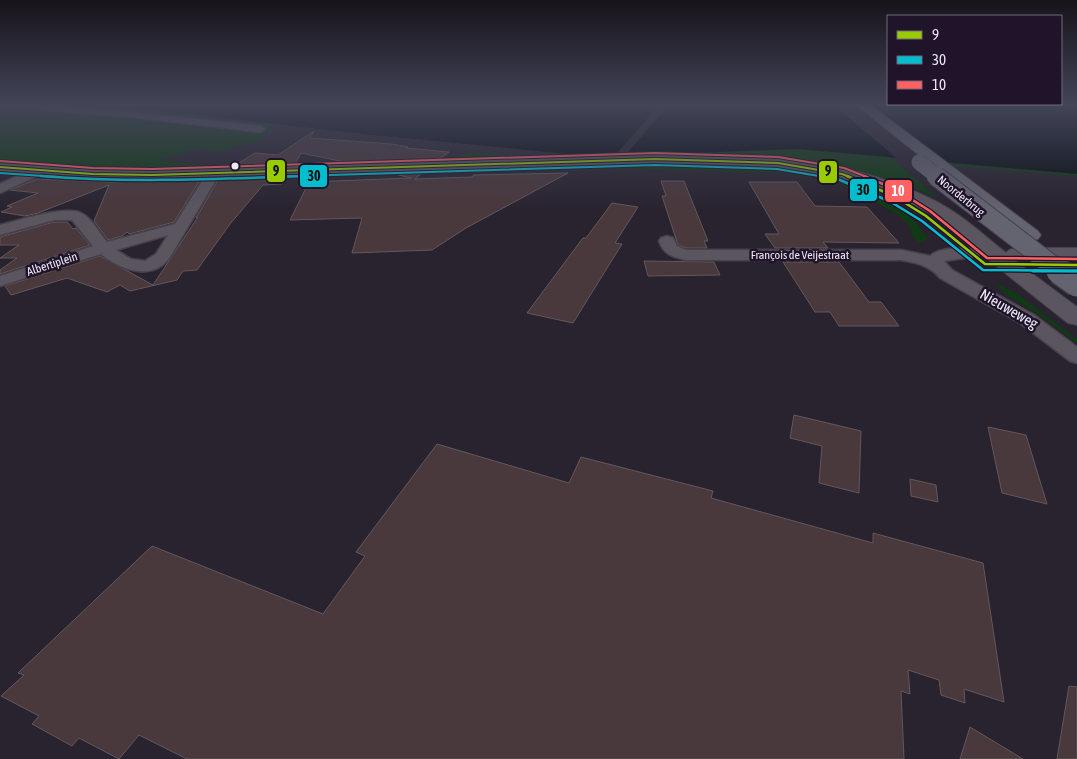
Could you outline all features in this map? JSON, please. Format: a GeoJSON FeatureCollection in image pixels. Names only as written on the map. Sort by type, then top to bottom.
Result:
{"type":"FeatureCollection","features":[{"type":"Feature","properties":{"kind":"main road","name":"Noorderbrug"},"geometry":{"type":"LineString","coordinates":[[891,139],[960,196],[1077,284]]}},
{"type":"Feature","properties":{"kind":"main road","name":"Noorderbrug"},"geometry":{"type":"LineString","coordinates":[[906,139],[980,197],[1077,266]]}},
{"type":"Feature","properties":{"kind":"street"},"geometry":{"type":"LineString","coordinates":[[0,166],[124,175],[677,159],[778,163],[842,174],[882,184],[904,192],[934,208],[957,224],[997,244],[1032,254]]}},
{"type":"Feature","properties":{"kind":"street"},"geometry":{"type":"LineString","coordinates":[[0,189],[40,170]]}},
{"type":"Feature","properties":{"kind":"street"},"geometry":{"type":"LineString","coordinates":[[0,230],[54,216],[72,215],[81,220],[104,248],[128,265],[143,267],[155,263],[162,257],[214,173]]}},
{"type":"Feature","properties":{"kind":"street"},"geometry":{"type":"LineString","coordinates":[[842,174],[906,203],[1077,318]]}},
{"type":"Feature","properties":{"kind":"street"},"geometry":{"type":"LineString","coordinates":[[957,224],[989,259],[1077,336]]}},
{"type":"Feature","properties":{"kind":"street","name":"Albertiplein"},"geometry":{"type":"LineString","coordinates":[[0,280],[181,227]]}},
{"type":"Feature","properties":{"kind":"street","name":"François de Veijestraat"},"geometry":{"type":"LineString","coordinates":[[667,241],[669,248],[675,253],[686,255],[901,255],[923,259],[939,266]]}},
{"type":"Feature","properties":{"kind":"street"},"geometry":{"type":"LineString","coordinates":[[989,259],[1032,254],[1077,254]]}},
{"type":"Feature","properties":{"kind":"street"},"geometry":{"type":"LineString","coordinates":[[989,259],[1077,266]]}},
{"type":"Feature","properties":{"kind":"street","name":"Nieuweweg"},"geometry":{"type":"LineString","coordinates":[[939,266],[989,259]]}},
{"type":"Feature","properties":{"kind":"street","name":"Nieuweweg"},"geometry":{"type":"LineString","coordinates":[[939,266],[946,274],[1037,325],[1077,356]]}},
{"type":"Feature","properties":{"kind":"green space"},"geometry":{"type":"Polygon","coordinates":[[[0,139],[259,139],[250,145],[247,144],[215,153],[203,148],[158,160],[210,165],[205,169],[134,172],[0,164],[0,139]]]}},
{"type":"Feature","properties":{"kind":"green space"},"geometry":{"type":"Polygon","coordinates":[[[778,148],[814,149],[890,157],[938,198],[875,176],[814,163],[685,152],[778,148]]]}},
{"type":"Feature","properties":{"kind":"green space"},"geometry":{"type":"Polygon","coordinates":[[[470,152],[554,161],[435,164],[470,152]]]}},
{"type":"Feature","properties":{"kind":"green space"},"geometry":{"type":"Polygon","coordinates":[[[618,163],[750,164],[814,174],[846,183],[891,204],[916,223],[928,239],[918,243],[912,235],[909,225],[898,215],[855,190],[829,179],[786,173],[615,168],[618,163]]]}},
{"type":"Feature","properties":{"kind":"green space"},"geometry":{"type":"Polygon","coordinates":[[[946,163],[1077,174],[1077,176],[949,166],[946,163]]]}},
{"type":"Feature","properties":{"kind":"green space"},"geometry":{"type":"Polygon","coordinates":[[[993,282],[1016,293],[1077,339],[1077,343],[1038,314],[1008,296],[993,282]]]}},
{"type":"Feature","properties":{"kind":"shaded area"},"geometry":{"type":"Polygon","coordinates":[[[418,139],[1077,139],[1077,174],[798,149],[599,157],[418,139]]]}},
{"type":"Feature","properties":{"kind":"pier"},"geometry":{"type":"Polygon","coordinates":[[[629,139],[639,139],[623,158],[612,159],[629,139]]]}},
{"type":"Feature","properties":{"kind":"pier"},"geometry":{"type":"Polygon","coordinates":[[[875,139],[914,139],[949,166],[900,161],[875,139]]]}},
{"type":"Feature","properties":{"kind":"building"},"geometry":{"type":"Polygon","coordinates":[[[301,139],[392,144],[408,147],[406,148],[449,152],[439,159],[345,162],[301,153],[295,164],[234,166],[255,153],[278,155],[301,139]]]}},
{"type":"Feature","properties":{"kind":"building"},"geometry":{"type":"Polygon","coordinates":[[[422,173],[415,179],[473,177],[473,175],[568,173],[466,228],[432,250],[352,253],[362,218],[290,220],[309,182],[411,178],[395,174],[422,173]]]}},
{"type":"Feature","properties":{"kind":"building"},"geometry":{"type":"Polygon","coordinates":[[[286,178],[282,184],[263,185],[230,224],[197,270],[183,271],[177,280],[130,291],[120,285],[107,292],[67,278],[11,295],[5,286],[100,256],[153,285],[198,217],[196,218],[218,180],[286,178]]]}},
{"type":"Feature","properties":{"kind":"building"},"geometry":{"type":"Polygon","coordinates":[[[37,179],[111,182],[200,180],[174,222],[129,234],[127,232],[122,236],[108,240],[94,221],[109,185],[38,213],[25,216],[1,212],[12,207],[7,206],[38,193],[10,190],[37,179]]]}},
{"type":"Feature","properties":{"kind":"building"},"geometry":{"type":"Polygon","coordinates":[[[661,181],[684,181],[708,241],[704,241],[707,248],[686,248],[678,245],[662,196],[666,196],[661,181]]]}},
{"type":"Feature","properties":{"kind":"building"},"geometry":{"type":"Polygon","coordinates":[[[749,182],[797,182],[815,206],[867,207],[899,243],[823,242],[828,248],[775,248],[765,234],[779,234],[749,182]]]}},
{"type":"Feature","properties":{"kind":"building"},"geometry":{"type":"Polygon","coordinates":[[[612,203],[638,207],[615,243],[622,244],[573,323],[527,313],[583,238],[586,238],[612,203]]]}},
{"type":"Feature","properties":{"kind":"building"},"geometry":{"type":"Polygon","coordinates":[[[54,222],[67,222],[73,229],[76,228],[90,245],[0,274],[0,270],[17,258],[0,258],[19,245],[0,245],[0,237],[54,222]]]}},
{"type":"Feature","properties":{"kind":"building"},"geometry":{"type":"Polygon","coordinates":[[[644,261],[714,262],[720,275],[648,276],[644,261]]]}},
{"type":"Feature","properties":{"kind":"building"},"geometry":{"type":"Polygon","coordinates":[[[783,262],[839,262],[869,302],[881,302],[899,326],[839,326],[830,312],[815,312],[783,262]]]}},
{"type":"Feature","properties":{"kind":"building"},"geometry":{"type":"Polygon","coordinates":[[[794,415],[861,431],[859,493],[819,483],[822,446],[790,438],[794,415]]]}},
{"type":"Feature","properties":{"kind":"building"},"geometry":{"type":"Polygon","coordinates":[[[988,427],[1026,435],[1047,504],[1002,493],[988,427]]]}},
{"type":"Feature","properties":{"kind":"building"},"geometry":{"type":"Polygon","coordinates":[[[437,444],[569,483],[581,457],[713,491],[711,498],[873,543],[873,533],[983,563],[1004,702],[964,689],[965,703],[941,695],[939,680],[908,670],[910,694],[901,691],[904,759],[187,759],[139,735],[119,759],[79,738],[72,746],[32,724],[39,716],[1,696],[24,675],[18,673],[152,546],[323,614],[365,556],[356,552],[437,444]]]}},
{"type":"Feature","properties":{"kind":"building"},"geometry":{"type":"Polygon","coordinates":[[[910,479],[936,485],[938,502],[911,496],[910,479]]]}},
{"type":"Feature","properties":{"kind":"building"},"geometry":{"type":"Polygon","coordinates":[[[1069,686],[1077,687],[1077,759],[1057,759],[1069,686]]]}},
{"type":"Feature","properties":{"kind":"building"},"geometry":{"type":"Polygon","coordinates":[[[970,727],[1023,759],[960,759],[970,727]]]}},
{"type":"Feature","properties":{"kind":"transit line","name":"10"},"geometry":{"type":"LineString","coordinates":[[0,161],[93,168],[152,169],[655,153],[778,157],[844,168],[897,190],[930,211],[987,258],[1077,259]]}},
{"type":"Feature","properties":{"kind":"transit line","name":"9"},"geometry":{"type":"LineString","coordinates":[[0,167],[93,174],[152,175],[655,159],[778,163],[842,174],[894,196],[926,216],[985,264],[1077,265]]}},
{"type":"Feature","properties":{"kind":"transit line","name":"30"},"geometry":{"type":"LineString","coordinates":[[0,173],[93,180],[152,181],[655,165],[777,169],[840,180],[891,202],[922,221],[983,270],[1077,271]]}}]}
